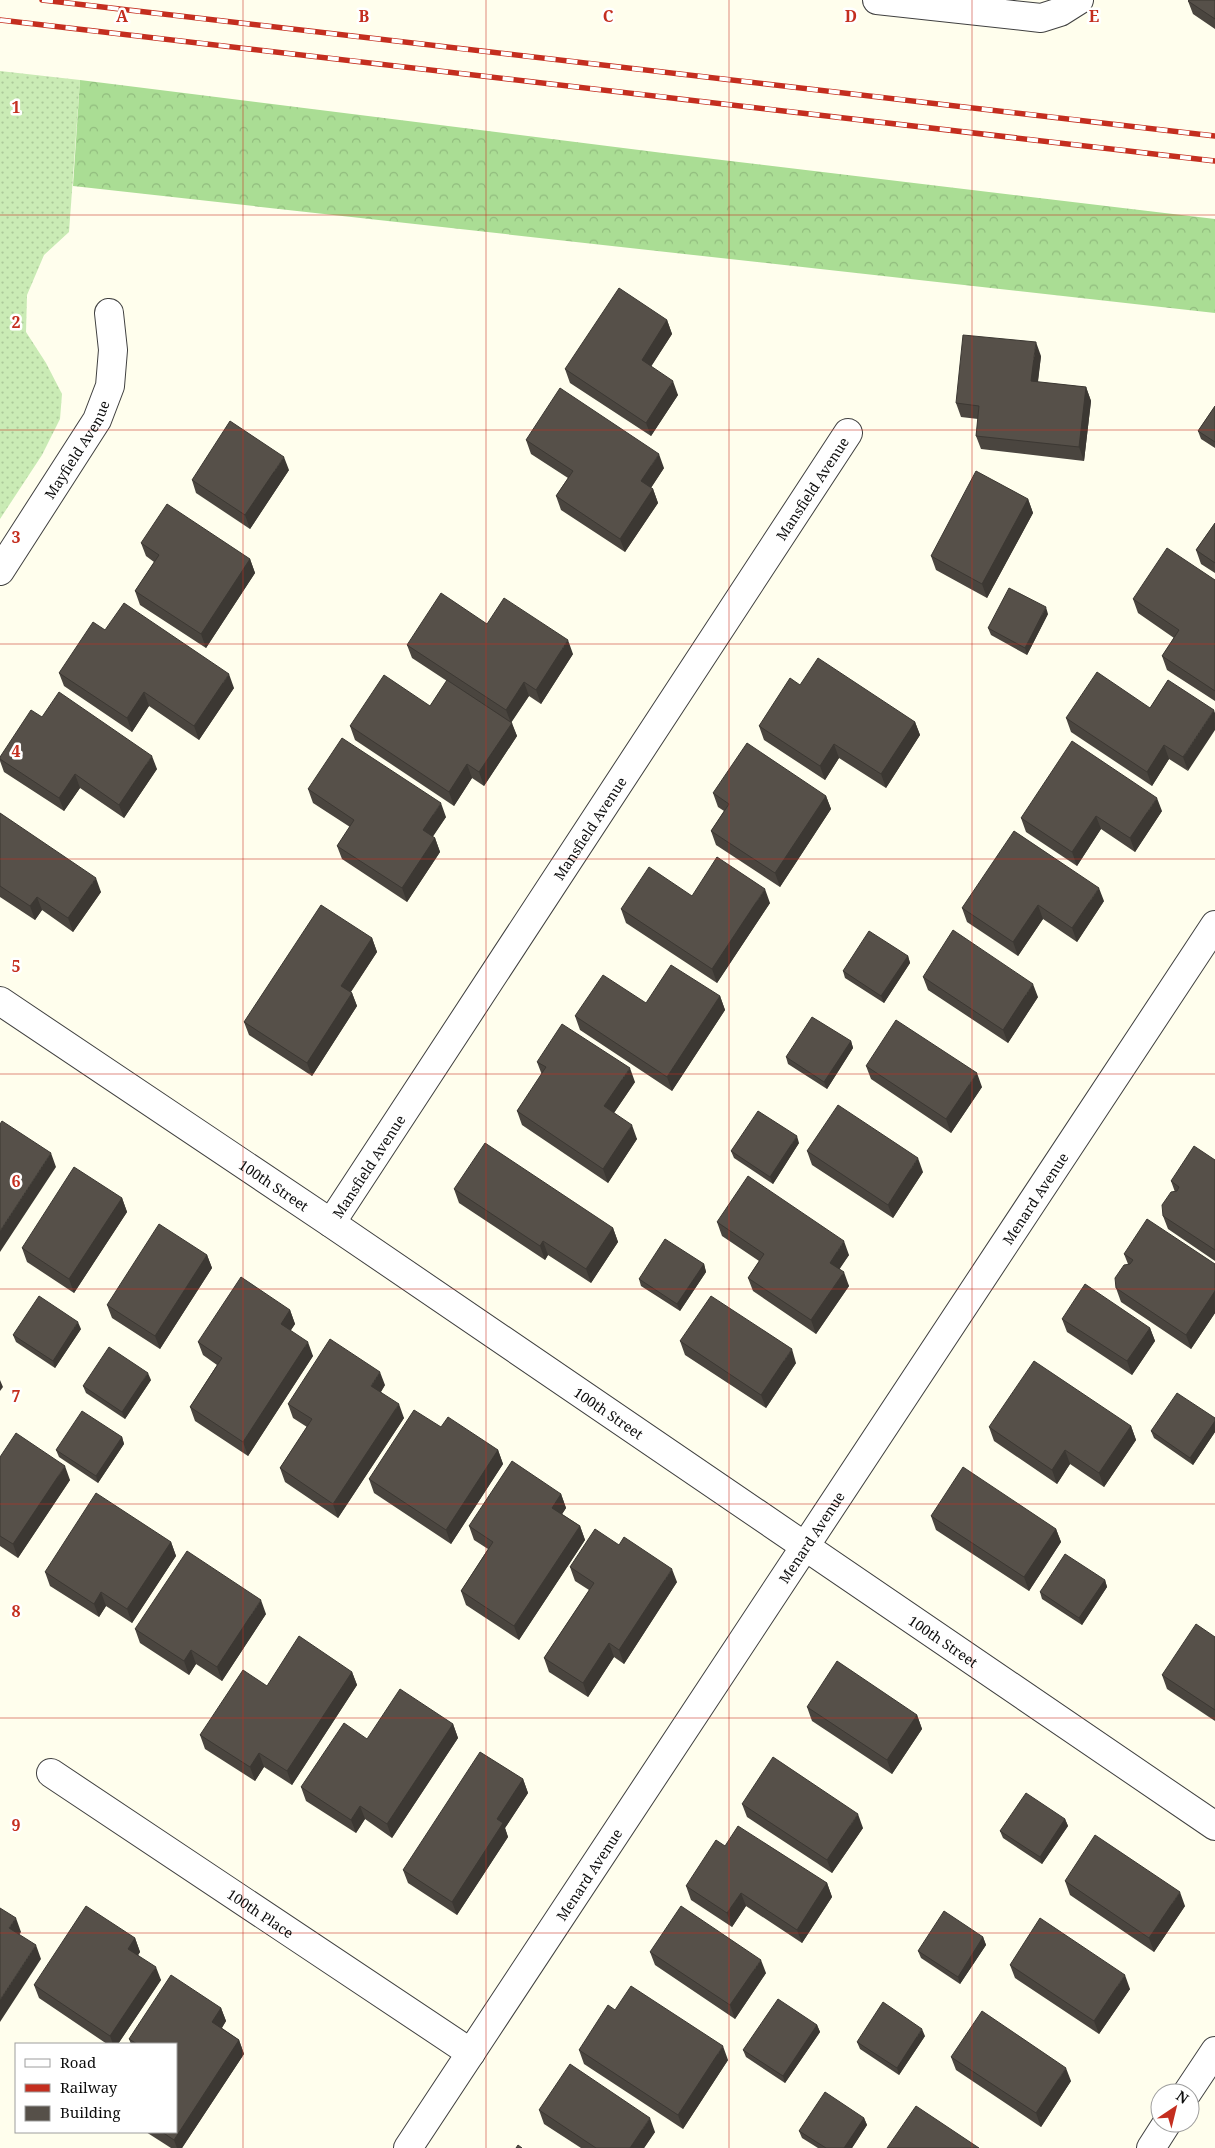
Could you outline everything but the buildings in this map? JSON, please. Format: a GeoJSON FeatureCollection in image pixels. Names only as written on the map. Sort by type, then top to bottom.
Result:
{"type":"FeatureCollection","features":[{"type":"Feature","properties":{"kind":"street"},"geometry":{"type":"LineString","coordinates":[[876,0],[1041,18],[1069,6]]}},
{"type":"Feature","properties":{"kind":"street","name":"Mayfield Avenue"},"geometry":{"type":"LineString","coordinates":[[0,571],[97,420],[110,386],[113,350],[109,314]]}},
{"type":"Feature","properties":{"kind":"street","name":"Mansfield Avenue"},"geometry":{"type":"LineString","coordinates":[[331,1223],[848,433]]}},
{"type":"Feature","properties":{"kind":"street","name":"Menard Avenue"},"geometry":{"type":"LineString","coordinates":[[408,2148],[1215,925]]}},
{"type":"Feature","properties":{"kind":"street","name":"100th Street"},"geometry":{"type":"LineString","coordinates":[[0,1001],[331,1223],[804,1548],[1215,1826]]}},
{"type":"Feature","properties":{"kind":"street","name":"100th Place"},"geometry":{"type":"LineString","coordinates":[[51,1773],[471,2053]]}},
{"type":"Feature","properties":{"kind":"street"},"geometry":{"type":"LineString","coordinates":[[1194,2083],[1215,2050]]}},
{"type":"Feature","properties":{"kind":"street"},"geometry":{"type":"LineString","coordinates":[[1151,2148],[1161,2133]]}},
{"type":"Feature","properties":{"kind":"green space"},"geometry":{"type":"Polygon","coordinates":[[[0,71],[80,80],[69,232],[44,255],[27,295],[26,332],[46,363],[62,394],[60,419],[42,455],[0,519],[0,71]]]}},
{"type":"Feature","properties":{"kind":"green space"},"geometry":{"type":"Polygon","coordinates":[[[80,80],[663,153],[1215,219],[1215,313],[73,186],[80,80]]]}},
{"type":"Feature","properties":{"kind":"railway"},"geometry":{"type":"LineString","coordinates":[[42,0],[1215,136]]}},
{"type":"Feature","properties":{"kind":"railway"},"geometry":{"type":"LineString","coordinates":[[0,20],[1215,161]]}}]}
